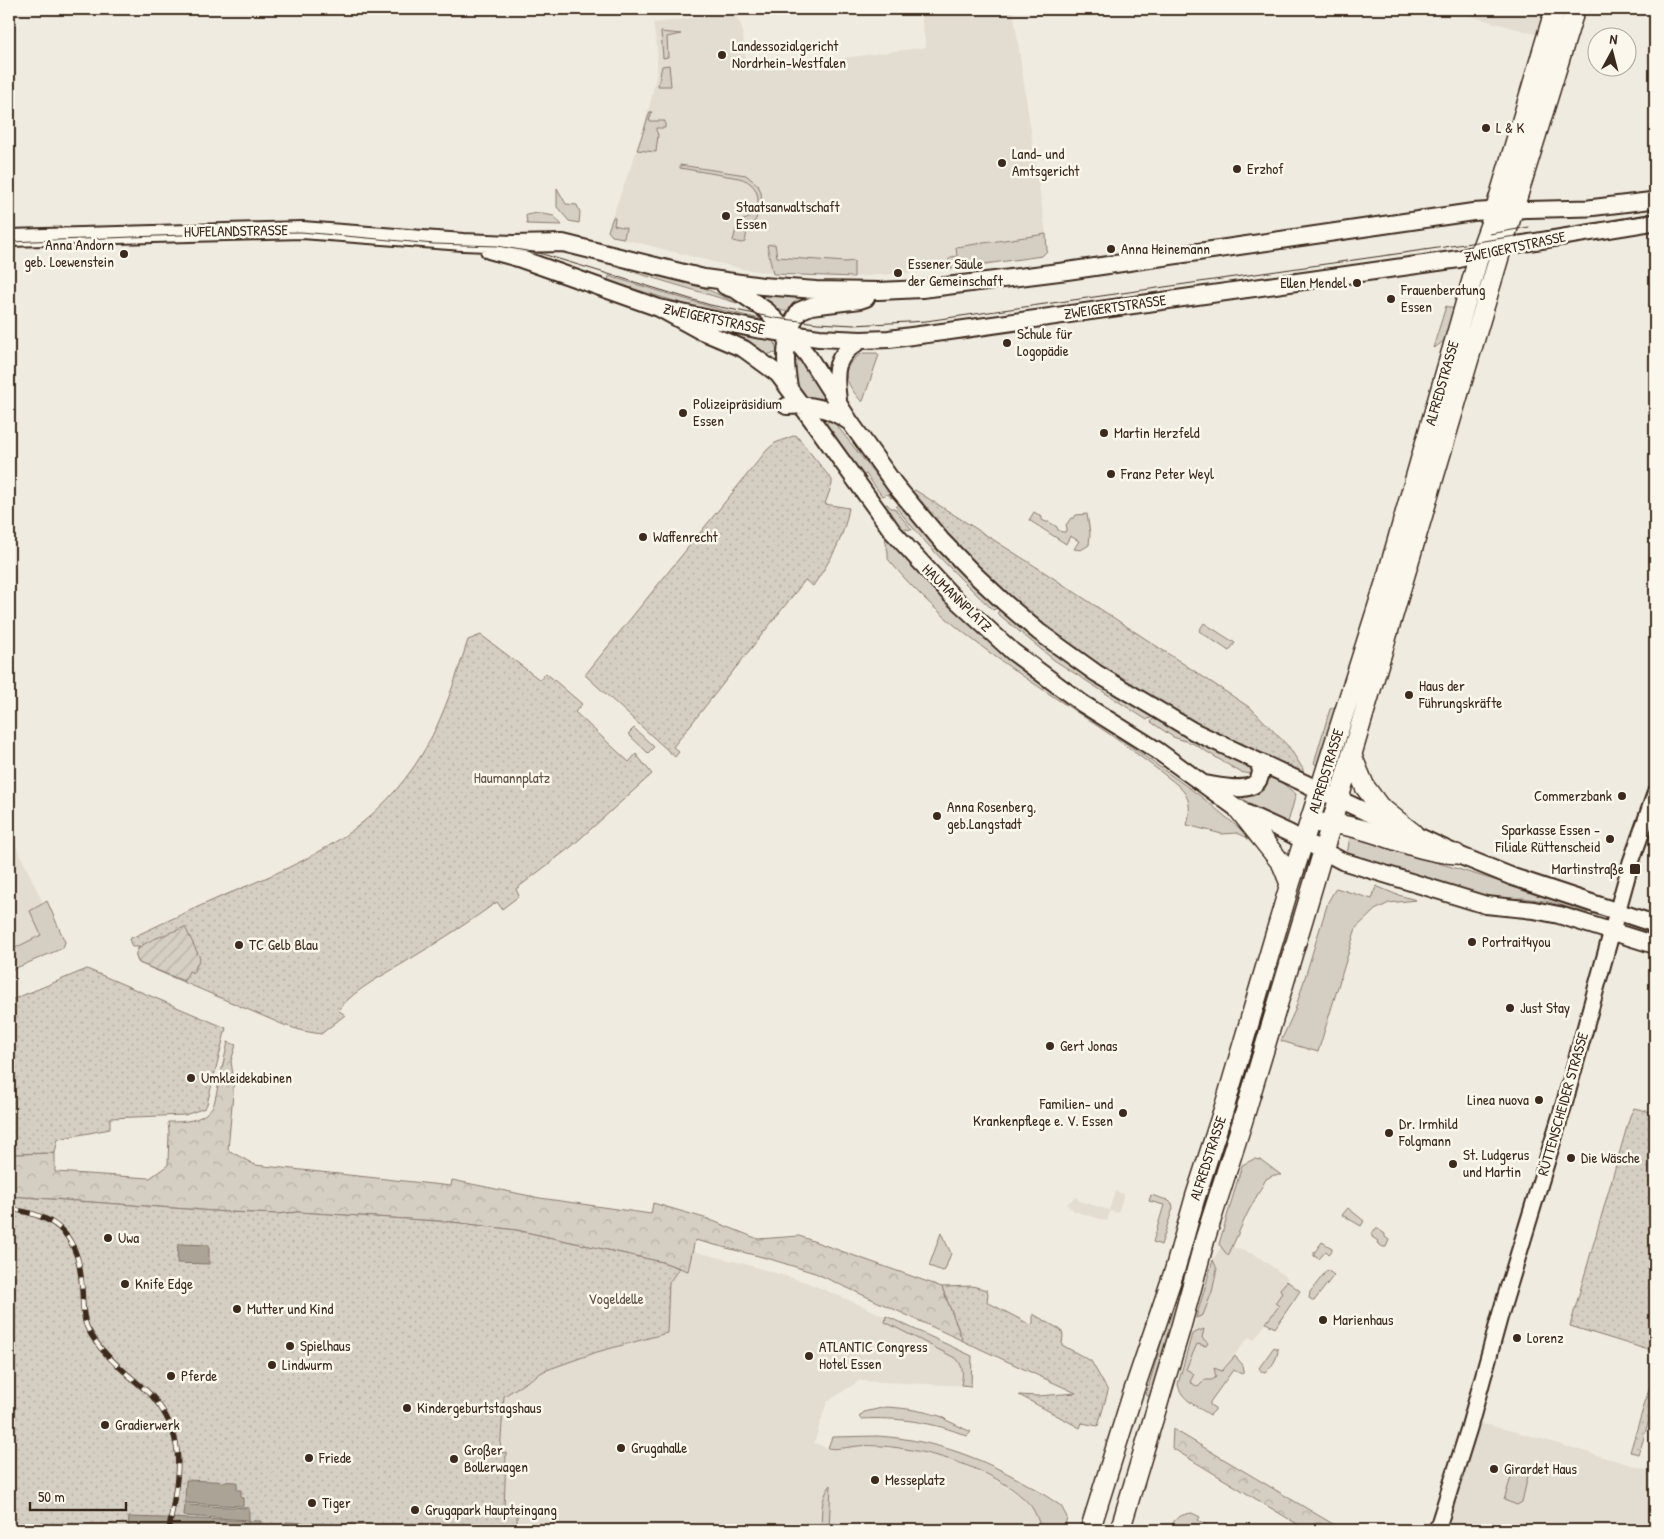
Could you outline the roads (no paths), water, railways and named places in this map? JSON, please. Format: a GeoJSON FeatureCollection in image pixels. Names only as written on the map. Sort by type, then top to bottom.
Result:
{"type":"FeatureCollection","features":[{"type":"Feature","properties":{"kind":"main road","name":"ALFREDSTRASSE"},"geometry":{"type":"LineString","coordinates":[[1090,1530],[1126,1414],[1175,1270],[1290,884],[1386,580],[1480,252],[1555,9]]}},
{"type":"Feature","properties":{"kind":"main road","name":"ALFREDSTRASSE"},"geometry":{"type":"LineString","coordinates":[[1121,1526],[1151,1429],[1204,1239],[1243,1120],[1513,210],[1575,9]]}},
{"type":"Feature","properties":{"kind":"main road","name":"ZWEIGERTSTRASSE"},"geometry":{"type":"LineString","coordinates":[[586,248],[704,278],[762,286],[816,290],[879,291],[930,288],[1067,271],[1473,212],[1513,210]]}},
{"type":"Feature","properties":{"kind":"main road","name":"HUFELANDSTRASSE"},"geometry":{"type":"LineString","coordinates":[[9,238],[302,230],[463,242],[563,243],[586,248]]}},
{"type":"Feature","properties":{"kind":"main road","name":"HUFELANDSTRASSE"},"geometry":{"type":"LineString","coordinates":[[463,242],[518,258],[578,279]]}},
{"type":"Feature","properties":{"kind":"main road","name":"ZWEIGERTSTRASSE"},"geometry":{"type":"LineString","coordinates":[[578,279],[658,308],[789,335],[861,340],[941,333],[1459,259],[1502,247]]}},
{"type":"Feature","properties":{"kind":"main road","name":"HAUMANNPLATZ"},"geometry":{"type":"LineString","coordinates":[[704,278],[736,290],[775,318],[808,356],[850,422],[902,495],[972,572],[1018,614],[1096,673],[1186,727],[1320,791]]}},
{"type":"Feature","properties":{"kind":"main road"},"geometry":{"type":"LineString","coordinates":[[789,388],[785,356],[789,335],[798,313],[804,308],[811,306],[860,300],[879,291]]}},
{"type":"Feature","properties":{"kind":"main road","name":"HAUMANNPLATZ"},"geometry":{"type":"LineString","coordinates":[[658,308],[699,330],[735,345],[758,358],[778,374],[789,388],[794,406],[893,532],[951,595],[1013,652],[1083,704],[1158,751],[1239,810],[1305,837]]}},
{"type":"Feature","properties":{"kind":"main road"},"geometry":{"type":"LineString","coordinates":[[838,402],[836,380],[838,362],[844,351],[861,340]]}},
{"type":"Feature","properties":{"kind":"main road"},"geometry":{"type":"LineString","coordinates":[[794,406],[820,407],[830,410],[850,422]]}},
{"type":"Feature","properties":{"kind":"main road"},"geometry":{"type":"LineString","coordinates":[[1352,756],[1366,787],[1379,806],[1413,834]]}},
{"type":"Feature","properties":{"kind":"main road"},"geometry":{"type":"LineString","coordinates":[[1204,784],[1242,788],[1253,786],[1260,779],[1261,772],[1257,761]]}},
{"type":"Feature","properties":{"kind":"main road"},"geometry":{"type":"LineString","coordinates":[[1320,791],[1456,854],[1513,877],[1655,924]]}},
{"type":"Feature","properties":{"kind":"main road"},"geometry":{"type":"LineString","coordinates":[[1239,810],[1282,864],[1290,884]]}},
{"type":"Feature","properties":{"kind":"main road"},"geometry":{"type":"LineString","coordinates":[[1456,854],[1442,854],[1356,828],[1331,823],[1319,823],[1305,837],[1323,851],[1342,861],[1486,905],[1534,910],[1559,915],[1655,945]]}},
{"type":"Feature","properties":{"kind":"street","name":"ZWEIGERTSTRASSE"},"geometry":{"type":"LineString","coordinates":[[1513,210],[1589,208],[1655,200]]}},
{"type":"Feature","properties":{"kind":"street","name":"ZWEIGERTSTRASSE"},"geometry":{"type":"LineString","coordinates":[[1502,247],[1655,222]]}},
{"type":"Feature","properties":{"kind":"street","name":"RÜTTENSCHEIDER STRASSE"},"geometry":{"type":"LineString","coordinates":[[1437,1530],[1469,1428],[1501,1312],[1565,1101],[1611,931],[1636,848],[1655,794]]}},
{"type":"Feature","properties":{"kind":"tram line"},"geometry":{"type":"LineString","coordinates":[[9,242],[301,232],[434,244],[497,246],[539,253],[710,305],[775,318],[854,325],[926,321],[1445,247],[1655,214]]}},
{"type":"Feature","properties":{"kind":"tram line"},"geometry":{"type":"LineString","coordinates":[[1490,234],[1529,227]]}},
{"type":"Feature","properties":{"kind":"railway"},"geometry":{"type":"LineString","coordinates":[[9,1209],[41,1217],[64,1232],[77,1256],[83,1313],[87,1327],[108,1356],[152,1396],[172,1429],[178,1460],[169,1530]]}},
{"type":"Feature","properties":{"kind":"place","name":"Landessozialgericht Nordrhein-Westfalen"},"geometry":{"type":"Point","coordinates":[722,55]}},
{"type":"Feature","properties":{"kind":"place","name":"L & K"},"geometry":{"type":"Point","coordinates":[1486,128]}},
{"type":"Feature","properties":{"kind":"place","name":"Land- und Amtsgericht"},"geometry":{"type":"Point","coordinates":[1002,163]}},
{"type":"Feature","properties":{"kind":"place","name":"Erzhof"},"geometry":{"type":"Point","coordinates":[1237,169]}},
{"type":"Feature","properties":{"kind":"place","name":"Staatsanwaltschaft Essen"},"geometry":{"type":"Point","coordinates":[726,216]}},
{"type":"Feature","properties":{"kind":"place","name":"Anna Heinemann"},"geometry":{"type":"Point","coordinates":[1111,249]}},
{"type":"Feature","properties":{"kind":"place","name":"Anna Andorn geb. Loewenstein"},"geometry":{"type":"Point","coordinates":[124,254]}},
{"type":"Feature","properties":{"kind":"place","name":"Essener Säule der Gemeinschaft"},"geometry":{"type":"Point","coordinates":[898,273]}},
{"type":"Feature","properties":{"kind":"place","name":"Ellen Mendel"},"geometry":{"type":"Point","coordinates":[1357,283]}},
{"type":"Feature","properties":{"kind":"place","name":"Frauenberatung Essen"},"geometry":{"type":"Point","coordinates":[1391,299]}},
{"type":"Feature","properties":{"kind":"place","name":"Schule für Logopädie"},"geometry":{"type":"Point","coordinates":[1007,343]}},
{"type":"Feature","properties":{"kind":"place","name":"Polizeipräsidium Essen"},"geometry":{"type":"Point","coordinates":[683,413]}},
{"type":"Feature","properties":{"kind":"place","name":"Martin Herzfeld"},"geometry":{"type":"Point","coordinates":[1104,433]}},
{"type":"Feature","properties":{"kind":"place","name":"Franz Peter Weyl"},"geometry":{"type":"Point","coordinates":[1111,474]}},
{"type":"Feature","properties":{"kind":"place","name":"Waffenrecht"},"geometry":{"type":"Point","coordinates":[643,537]}},
{"type":"Feature","properties":{"kind":"place","name":"Haus der Führungskräfte"},"geometry":{"type":"Point","coordinates":[1409,695]}},
{"type":"Feature","properties":{"kind":"place","name":"Commerzbank"},"geometry":{"type":"Point","coordinates":[1622,796]}},
{"type":"Feature","properties":{"kind":"place","name":"Anna Rosenberg, geb.Langstadt"},"geometry":{"type":"Point","coordinates":[937,816]}},
{"type":"Feature","properties":{"kind":"place","name":"Sparkasse Essen - Filiale Rüttenscheid"},"geometry":{"type":"Point","coordinates":[1610,839]}},
{"type":"Feature","properties":{"kind":"place","name":"Martinstraße"},"geometry":{"type":"Point","coordinates":[1635,869]}},
{"type":"Feature","properties":{"kind":"place","name":"Portrait4you"},"geometry":{"type":"Point","coordinates":[1472,942]}},
{"type":"Feature","properties":{"kind":"place","name":"TC Gelb Blau"},"geometry":{"type":"Point","coordinates":[239,945]}},
{"type":"Feature","properties":{"kind":"place","name":"Just Stay"},"geometry":{"type":"Point","coordinates":[1510,1008]}},
{"type":"Feature","properties":{"kind":"place","name":"Gert Jonas"},"geometry":{"type":"Point","coordinates":[1050,1046]}},
{"type":"Feature","properties":{"kind":"place","name":"Umkleidekabinen"},"geometry":{"type":"Point","coordinates":[191,1078]}},
{"type":"Feature","properties":{"kind":"place","name":"Linea nuova"},"geometry":{"type":"Point","coordinates":[1539,1100]}},
{"type":"Feature","properties":{"kind":"place","name":"Familien- und Krankenpflege e. V. Essen"},"geometry":{"type":"Point","coordinates":[1123,1113]}},
{"type":"Feature","properties":{"kind":"place","name":"Dr. Irmhild Folgmann"},"geometry":{"type":"Point","coordinates":[1389,1133]}},
{"type":"Feature","properties":{"kind":"place","name":"Die Wäsche"},"geometry":{"type":"Point","coordinates":[1571,1158]}},
{"type":"Feature","properties":{"kind":"place","name":"St. Ludgerus und Martin"},"geometry":{"type":"Point","coordinates":[1453,1164]}},
{"type":"Feature","properties":{"kind":"place","name":"Uwa"},"geometry":{"type":"Point","coordinates":[108,1238]}},
{"type":"Feature","properties":{"kind":"place","name":"Knife Edge"},"geometry":{"type":"Point","coordinates":[125,1284]}},
{"type":"Feature","properties":{"kind":"place","name":"Mutter und Kind"},"geometry":{"type":"Point","coordinates":[237,1309]}},
{"type":"Feature","properties":{"kind":"place","name":"Marienhaus"},"geometry":{"type":"Point","coordinates":[1323,1320]}},
{"type":"Feature","properties":{"kind":"place","name":"Lorenz"},"geometry":{"type":"Point","coordinates":[1517,1338]}},
{"type":"Feature","properties":{"kind":"place","name":"Spielhaus"},"geometry":{"type":"Point","coordinates":[290,1346]}},
{"type":"Feature","properties":{"kind":"place","name":"ATLANTIC Congress Hotel Essen"},"geometry":{"type":"Point","coordinates":[809,1356]}},
{"type":"Feature","properties":{"kind":"place","name":"Lindwurm"},"geometry":{"type":"Point","coordinates":[272,1365]}},
{"type":"Feature","properties":{"kind":"place","name":"Pferde"},"geometry":{"type":"Point","coordinates":[171,1376]}},
{"type":"Feature","properties":{"kind":"place","name":"Kindergeburtstagshaus"},"geometry":{"type":"Point","coordinates":[407,1408]}},
{"type":"Feature","properties":{"kind":"place","name":"Gradierwerk"},"geometry":{"type":"Point","coordinates":[105,1425]}},
{"type":"Feature","properties":{"kind":"place","name":"Grugahalle"},"geometry":{"type":"Point","coordinates":[621,1448]}},
{"type":"Feature","properties":{"kind":"place","name":"Friede"},"geometry":{"type":"Point","coordinates":[309,1458]}},
{"type":"Feature","properties":{"kind":"place","name":"Großer Bollerwagen"},"geometry":{"type":"Point","coordinates":[454,1459]}},
{"type":"Feature","properties":{"kind":"place","name":"Girardet Haus"},"geometry":{"type":"Point","coordinates":[1494,1469]}},
{"type":"Feature","properties":{"kind":"place","name":"Messeplatz"},"geometry":{"type":"Point","coordinates":[875,1480]}},
{"type":"Feature","properties":{"kind":"place","name":"Tiger"},"geometry":{"type":"Point","coordinates":[312,1503]}},
{"type":"Feature","properties":{"kind":"place","name":"Grugapark Haupteingang"},"geometry":{"type":"Point","coordinates":[415,1510]}},
{"type":"Feature","properties":{"kind":"park label","name":"Haumannplatz"},"geometry":{"type":"Point","coordinates":[512,778]}},
{"type":"Feature","properties":{"kind":"park label","name":"Vogeldelle"},"geometry":{"type":"Point","coordinates":[616,1299]}}]}
